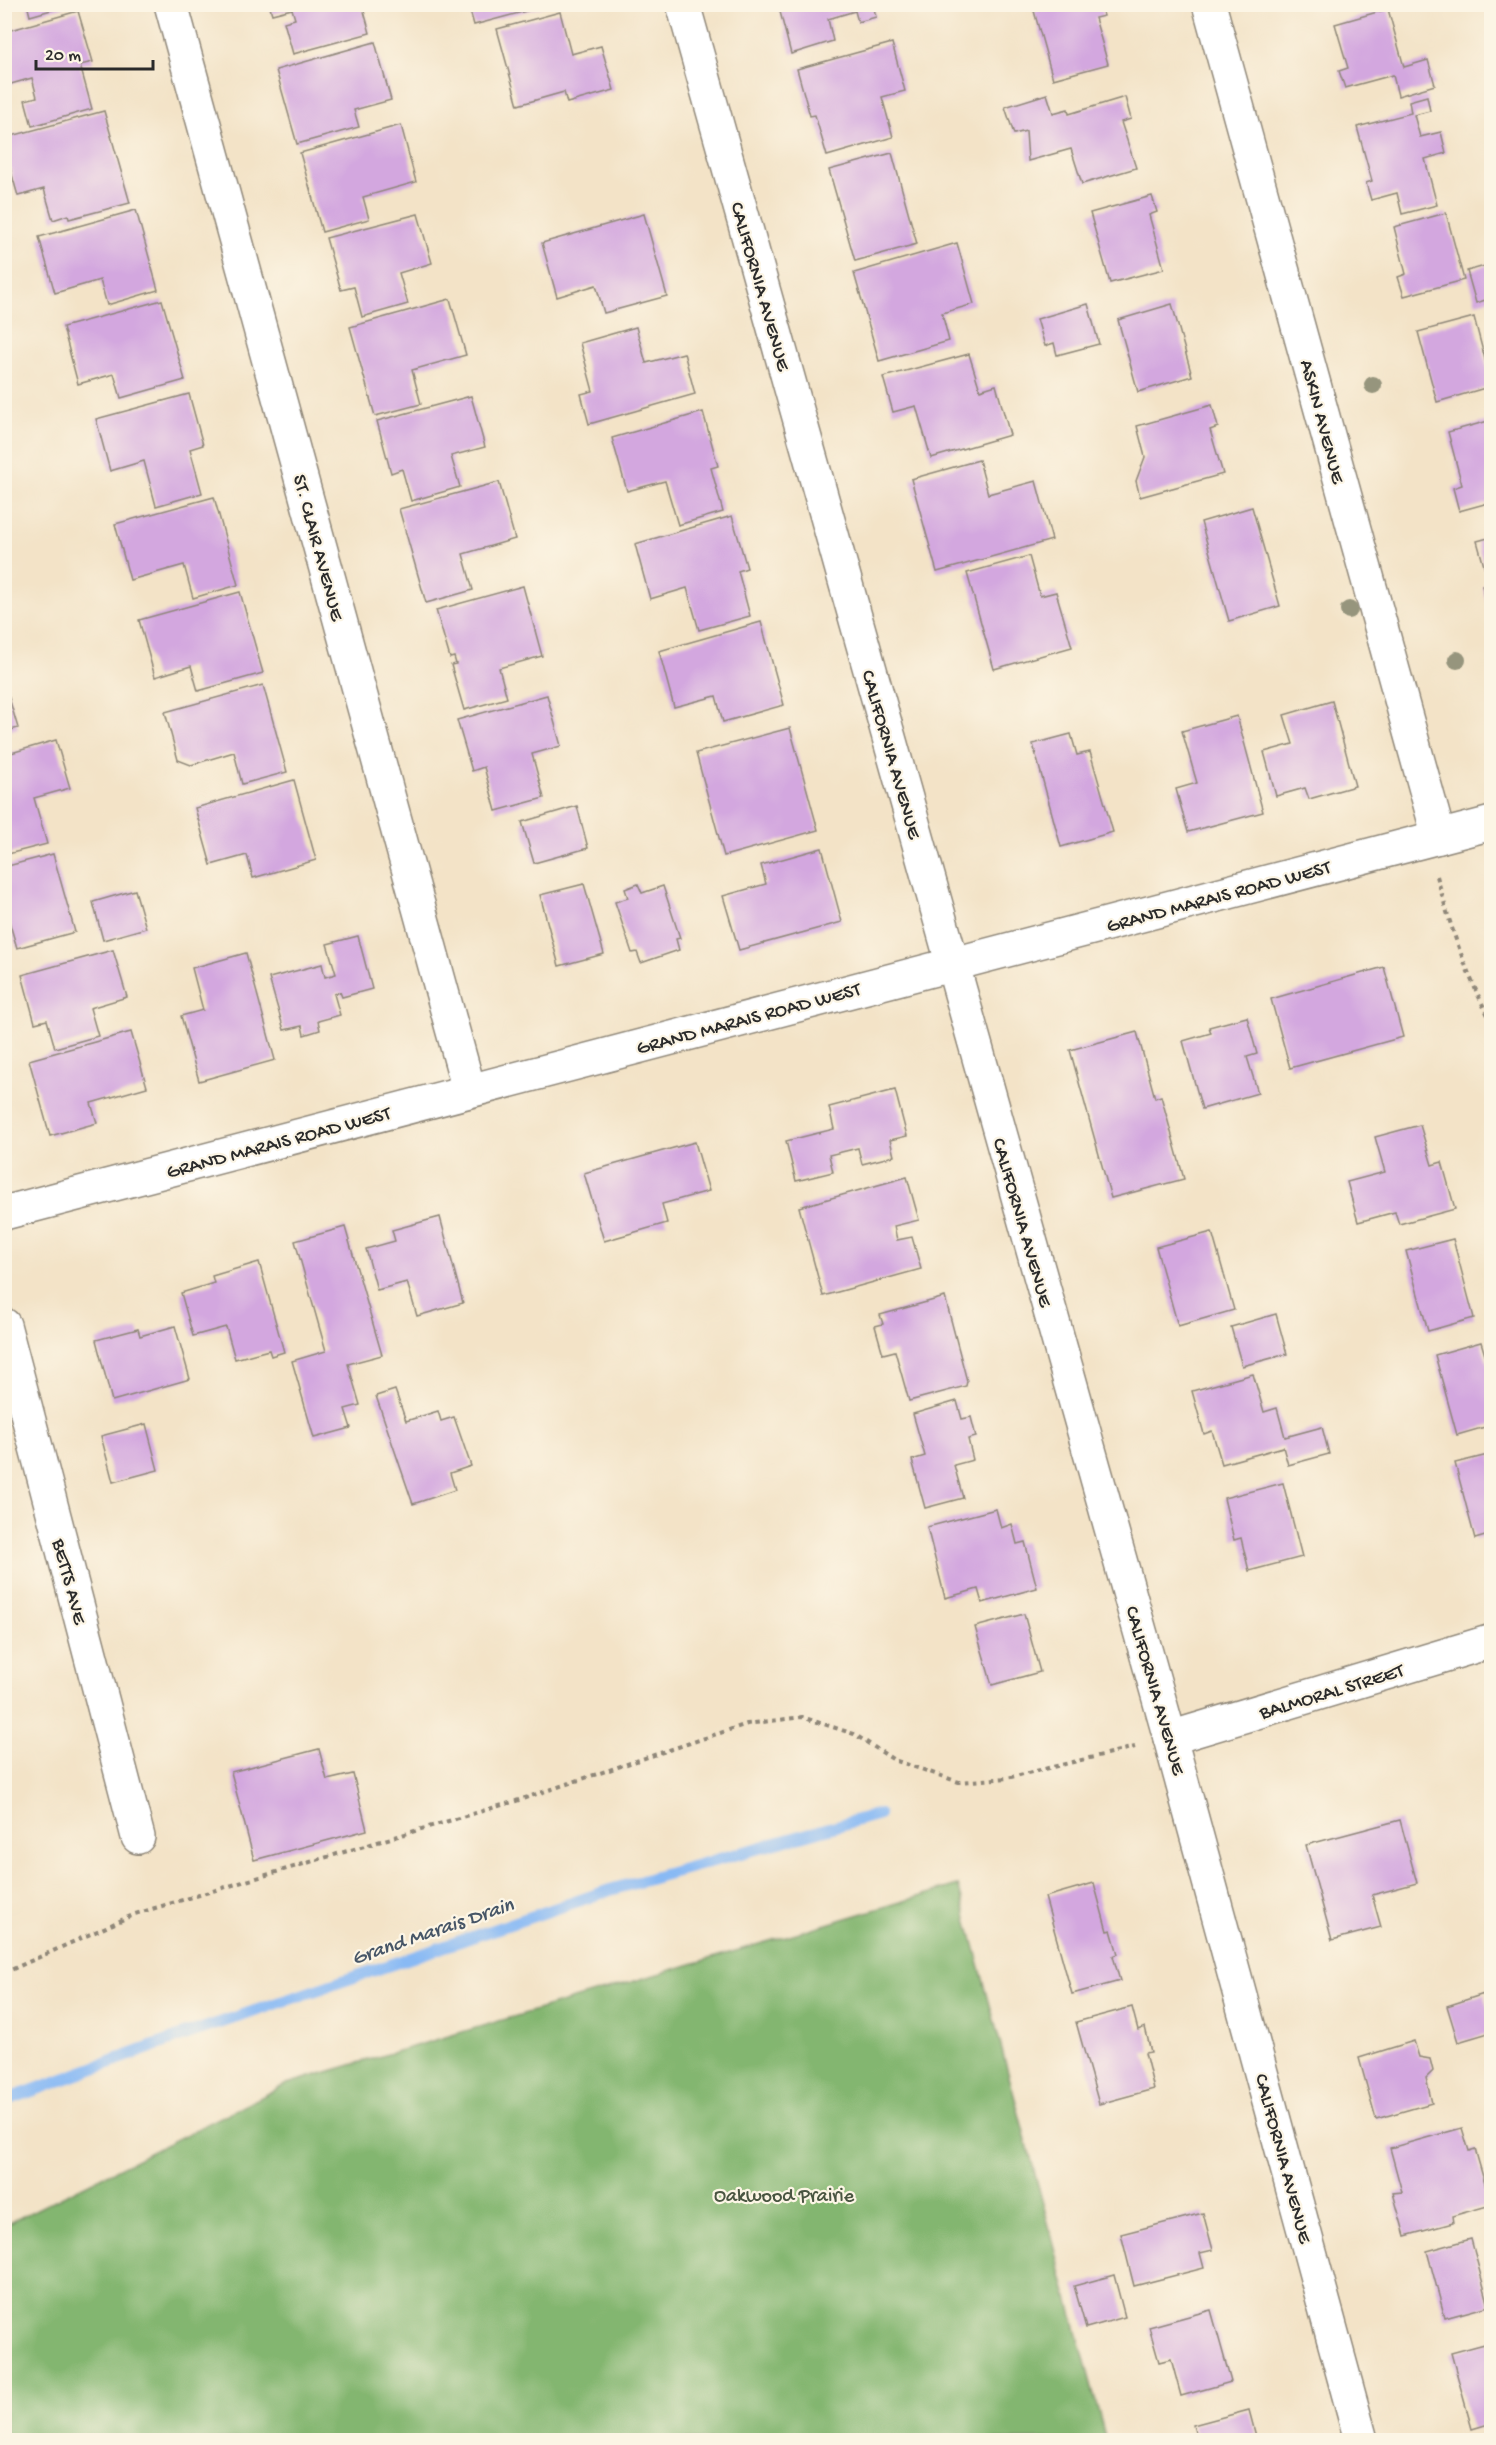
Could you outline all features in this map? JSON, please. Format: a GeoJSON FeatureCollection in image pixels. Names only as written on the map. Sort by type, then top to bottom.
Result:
{"type":"FeatureCollection","features":[{"type":"Feature","properties":{"kind":"street","name":"ST. CLAIR AVENUE"},"geometry":{"type":"LineString","coordinates":[[171,4],[469,1090]]}},
{"type":"Feature","properties":{"kind":"street","name":"CALIFORNIA AVENUE"},"geometry":{"type":"LineString","coordinates":[[683,4],[952,964],[1156,1742],[1361,2440]]}},
{"type":"Feature","properties":{"kind":"street","name":"ASKIN AVENUE"},"geometry":{"type":"LineString","coordinates":[[1209,4],[1439,837]]}},
{"type":"Feature","properties":{"kind":"street","name":"GRAND MARAIS ROAD WEST"},"geometry":{"type":"LineString","coordinates":[[4,1214],[1491,823]]}},
{"type":"Feature","properties":{"kind":"street","name":"BETTS AVE"},"geometry":{"type":"LineString","coordinates":[[4,1324],[138,1837]]}},
{"type":"Feature","properties":{"kind":"street","name":"BALMORAL STREET"},"geometry":{"type":"LineString","coordinates":[[1156,1742],[1491,1641]]}},
{"type":"Feature","properties":{"kind":"path"},"geometry":{"type":"LineString","coordinates":[[1436,871],[1449,922],[1478,998],[1491,1023]]}},
{"type":"Feature","properties":{"kind":"path"},"geometry":{"type":"LineString","coordinates":[[4,1973],[135,1914],[516,1801],[747,1724],[802,1717],[854,1734],[894,1760],[959,1782],[1007,1778],[1156,1742]]}},
{"type":"Feature","properties":{"kind":"green space","name":"Oakwood Prairie"},"geometry":{"type":"Polygon","coordinates":[[[958,1885],[1106,2440],[5,2440],[5,2225],[287,2084],[958,1885]]]}},
{"type":"Feature","properties":{"kind":"building"},"geometry":{"type":"Polygon","coordinates":[[[27,4],[69,4],[69,5],[30,16],[27,4]]]}},
{"type":"Feature","properties":{"kind":"building"},"geometry":{"type":"Polygon","coordinates":[[[269,4],[362,4],[370,33],[293,54],[284,22],[295,19],[292,9],[272,14],[269,4]]]}},
{"type":"Feature","properties":{"kind":"building"},"geometry":{"type":"Polygon","coordinates":[[[468,4],[549,4],[549,5],[474,25],[468,4]]]}},
{"type":"Feature","properties":{"kind":"building"},"geometry":{"type":"Polygon","coordinates":[[[778,4],[873,4],[876,17],[858,22],[855,11],[828,19],[833,41],[791,54],[778,4]]]}},
{"type":"Feature","properties":{"kind":"building"},"geometry":{"type":"Polygon","coordinates":[[[1059,4],[1100,4],[1104,16],[1095,18],[1108,64],[1053,79],[1034,11],[1059,4]]]}},
{"type":"Feature","properties":{"kind":"building"},"geometry":{"type":"Polygon","coordinates":[[[1388,9],[1404,67],[1428,60],[1435,85],[1398,96],[1393,75],[1345,88],[1339,71],[1348,68],[1335,24],[1388,9]]]}},
{"type":"Feature","properties":{"kind":"building"},"geometry":{"type":"Polygon","coordinates":[[[78,11],[93,62],[80,65],[92,109],[32,126],[25,100],[37,97],[32,78],[4,86],[4,32],[78,11]]]}},
{"type":"Feature","properties":{"kind":"building"},"geometry":{"type":"Polygon","coordinates":[[[560,12],[571,54],[601,46],[614,90],[567,103],[564,92],[518,105],[497,29],[560,12]]]}},
{"type":"Feature","properties":{"kind":"building"},"geometry":{"type":"Polygon","coordinates":[[[375,42],[391,100],[354,110],[359,127],[297,144],[276,70],[375,42]]]}},
{"type":"Feature","properties":{"kind":"building"},"geometry":{"type":"Polygon","coordinates":[[[892,43],[905,91],[882,97],[893,137],[827,156],[815,115],[810,116],[797,69],[892,43]]]}},
{"type":"Feature","properties":{"kind":"building"},"geometry":{"type":"Polygon","coordinates":[[[1047,94],[1053,113],[1068,109],[1069,114],[1125,97],[1131,119],[1121,122],[1136,168],[1082,184],[1071,149],[1028,161],[1026,131],[1014,134],[1005,107],[1047,94]]]}},
{"type":"Feature","properties":{"kind":"building"},"geometry":{"type":"Polygon","coordinates":[[[1427,96],[1430,111],[1414,115],[1420,137],[1441,132],[1446,153],[1425,159],[1437,205],[1402,214],[1397,193],[1371,200],[1366,183],[1372,181],[1357,127],[1411,113],[1409,101],[1427,96]]]}},
{"type":"Feature","properties":{"kind":"building"},"geometry":{"type":"Polygon","coordinates":[[[104,111],[130,203],[69,219],[68,215],[53,220],[44,189],[18,196],[4,147],[4,138],[104,111]]]}},
{"type":"Feature","properties":{"kind":"building"},"geometry":{"type":"Polygon","coordinates":[[[401,125],[416,182],[363,197],[369,219],[322,232],[300,153],[401,125]]]}},
{"type":"Feature","properties":{"kind":"building"},"geometry":{"type":"Polygon","coordinates":[[[892,153],[917,244],[855,261],[829,170],[892,153]]]}},
{"type":"Feature","properties":{"kind":"building"},"geometry":{"type":"Polygon","coordinates":[[[1152,196],[1157,212],[1149,215],[1164,269],[1110,283],[1090,213],[1152,196]]]}},
{"type":"Feature","properties":{"kind":"building"},"geometry":{"type":"Polygon","coordinates":[[[136,210],[158,290],[107,305],[100,280],[55,293],[39,237],[136,210]]]}},
{"type":"Feature","properties":{"kind":"building"},"geometry":{"type":"Polygon","coordinates":[[[1446,213],[1464,280],[1404,296],[1398,277],[1406,274],[1394,227],[1446,213]]]}},
{"type":"Feature","properties":{"kind":"building"},"geometry":{"type":"Polygon","coordinates":[[[418,214],[432,263],[399,273],[408,304],[362,317],[354,287],[341,290],[326,238],[418,214]]]}},
{"type":"Feature","properties":{"kind":"building"},"geometry":{"type":"Polygon","coordinates":[[[644,214],[667,296],[604,313],[596,285],[557,297],[542,243],[644,214]]]}},
{"type":"Feature","properties":{"kind":"building"},"geometry":{"type":"Polygon","coordinates":[[[957,243],[974,304],[942,313],[949,341],[879,361],[854,273],[957,243]]]}},
{"type":"Feature","properties":{"kind":"building"},"geometry":{"type":"Polygon","coordinates":[[[1492,264],[1492,298],[1476,303],[1467,271],[1492,264]]]}},
{"type":"Feature","properties":{"kind":"building"},"geometry":{"type":"Polygon","coordinates":[[[450,299],[466,355],[412,370],[421,404],[375,416],[350,327],[450,299]]]}},
{"type":"Feature","properties":{"kind":"building"},"geometry":{"type":"Polygon","coordinates":[[[162,300],[185,380],[121,398],[114,374],[78,384],[63,327],[162,300]]]}},
{"type":"Feature","properties":{"kind":"building"},"geometry":{"type":"Polygon","coordinates":[[[1088,304],[1099,344],[1057,355],[1054,343],[1045,346],[1037,319],[1088,304]]]}},
{"type":"Feature","properties":{"kind":"building"},"geometry":{"type":"Polygon","coordinates":[[[1172,304],[1192,376],[1138,392],[1118,320],[1172,304]]]}},
{"type":"Feature","properties":{"kind":"building"},"geometry":{"type":"Polygon","coordinates":[[[1474,317],[1492,386],[1437,402],[1418,332],[1474,317]]]}},
{"type":"Feature","properties":{"kind":"building"},"geometry":{"type":"Polygon","coordinates":[[[636,327],[646,363],[684,353],[695,394],[589,424],[581,394],[593,391],[580,343],[636,327]]]}},
{"type":"Feature","properties":{"kind":"building"},"geometry":{"type":"Polygon","coordinates":[[[969,354],[980,390],[996,385],[1010,435],[931,458],[916,406],[893,412],[883,377],[969,354]]]}},
{"type":"Feature","properties":{"kind":"building"},"geometry":{"type":"Polygon","coordinates":[[[189,394],[203,445],[190,449],[202,493],[156,506],[144,461],[110,471],[96,419],[189,394]]]}},
{"type":"Feature","properties":{"kind":"building"},"geometry":{"type":"Polygon","coordinates":[[[471,396],[485,447],[451,456],[460,487],[411,501],[402,469],[391,473],[377,421],[471,396]]]}},
{"type":"Feature","properties":{"kind":"building"},"geometry":{"type":"Polygon","coordinates":[[[1212,405],[1218,427],[1210,430],[1223,474],[1140,497],[1136,481],[1145,457],[1137,426],[1212,405]]]}},
{"type":"Feature","properties":{"kind":"building"},"geometry":{"type":"Polygon","coordinates":[[[703,412],[718,466],[711,468],[723,512],[678,525],[665,481],[627,491],[612,438],[703,412]]]}},
{"type":"Feature","properties":{"kind":"building"},"geometry":{"type":"Polygon","coordinates":[[[1492,420],[1492,502],[1459,511],[1453,488],[1462,485],[1448,432],[1492,420]]]}},
{"type":"Feature","properties":{"kind":"building"},"geometry":{"type":"Polygon","coordinates":[[[979,460],[988,494],[1036,481],[1052,540],[937,572],[911,479],[979,460]]]}},
{"type":"Feature","properties":{"kind":"building"},"geometry":{"type":"Polygon","coordinates":[[[499,482],[515,539],[463,554],[473,590],[426,603],[399,509],[499,482]]]}},
{"type":"Feature","properties":{"kind":"building"},"geometry":{"type":"Polygon","coordinates":[[[214,497],[238,585],[193,598],[184,565],[130,580],[115,524],[214,497]]]}},
{"type":"Feature","properties":{"kind":"building"},"geometry":{"type":"Polygon","coordinates":[[[1252,507],[1280,606],[1229,621],[1201,522],[1252,507]]]}},
{"type":"Feature","properties":{"kind":"building"},"geometry":{"type":"Polygon","coordinates":[[[732,516],[747,568],[738,571],[750,616],[699,630],[687,588],[650,599],[635,544],[732,516]]]}},
{"type":"Feature","properties":{"kind":"building"},"geometry":{"type":"Polygon","coordinates":[[[1492,537],[1492,606],[1488,607],[1482,586],[1489,584],[1477,541],[1492,537]]]}},
{"type":"Feature","properties":{"kind":"building"},"geometry":{"type":"Polygon","coordinates":[[[1029,556],[1040,596],[1056,592],[1072,647],[994,669],[967,573],[1029,556]]]}},
{"type":"Feature","properties":{"kind":"building"},"geometry":{"type":"Polygon","coordinates":[[[523,586],[542,656],[499,668],[507,698],[464,710],[451,665],[456,664],[454,657],[450,658],[436,610],[523,586]]]}},
{"type":"Feature","properties":{"kind":"building"},"geometry":{"type":"Polygon","coordinates":[[[240,592],[263,673],[198,691],[191,666],[155,677],[139,620],[240,592]]]}},
{"type":"Feature","properties":{"kind":"building"},"geometry":{"type":"Polygon","coordinates":[[[761,622],[784,705],[723,722],[716,696],[674,707],[659,651],[761,622]]]}},
{"type":"Feature","properties":{"kind":"building"},"geometry":{"type":"Polygon","coordinates":[[[4,681],[18,728],[4,732],[4,681]]]}},
{"type":"Feature","properties":{"kind":"building"},"geometry":{"type":"Polygon","coordinates":[[[263,685],[287,772],[242,784],[234,752],[191,765],[178,760],[165,712],[263,685]]]}},
{"type":"Feature","properties":{"kind":"building"},"geometry":{"type":"Polygon","coordinates":[[[547,695],[561,746],[532,754],[544,798],[496,811],[484,767],[472,771],[457,720],[547,695]]]}},
{"type":"Feature","properties":{"kind":"building"},"geometry":{"type":"Polygon","coordinates":[[[1332,701],[1355,786],[1309,799],[1305,788],[1276,796],[1264,752],[1293,744],[1284,715],[1332,701]]]}},
{"type":"Feature","properties":{"kind":"building"},"geometry":{"type":"Polygon","coordinates":[[[1237,716],[1263,812],[1188,832],[1176,789],[1197,783],[1182,731],[1237,716]]]}},
{"type":"Feature","properties":{"kind":"building"},"geometry":{"type":"Polygon","coordinates":[[[790,728],[818,830],[724,856],[696,753],[790,728]]]}},
{"type":"Feature","properties":{"kind":"building"},"geometry":{"type":"Polygon","coordinates":[[[1071,734],[1077,755],[1090,752],[1113,832],[1061,847],[1033,744],[1071,734]]]}},
{"type":"Feature","properties":{"kind":"building"},"geometry":{"type":"Polygon","coordinates":[[[56,740],[70,788],[34,798],[47,844],[4,855],[4,755],[56,740]]]}},
{"type":"Feature","properties":{"kind":"building"},"geometry":{"type":"Polygon","coordinates":[[[294,780],[316,860],[253,878],[247,855],[211,865],[195,808],[294,780]]]}},
{"type":"Feature","properties":{"kind":"building"},"geometry":{"type":"Polygon","coordinates":[[[577,806],[588,848],[534,863],[522,822],[577,806]]]}},
{"type":"Feature","properties":{"kind":"building"},"geometry":{"type":"Polygon","coordinates":[[[822,848],[842,922],[739,950],[723,896],[766,884],[761,865],[822,848]]]}},
{"type":"Feature","properties":{"kind":"building"},"geometry":{"type":"Polygon","coordinates":[[[53,854],[75,932],[17,948],[4,904],[4,867],[53,854]]]}},
{"type":"Feature","properties":{"kind":"building"},"geometry":{"type":"Polygon","coordinates":[[[584,884],[604,954],[559,966],[540,895],[584,884]]]}},
{"type":"Feature","properties":{"kind":"building"},"geometry":{"type":"Polygon","coordinates":[[[638,884],[642,893],[663,886],[680,938],[676,939],[679,950],[641,963],[637,952],[632,953],[615,902],[628,898],[625,889],[638,884]]]}},
{"type":"Feature","properties":{"kind":"building"},"geometry":{"type":"Polygon","coordinates":[[[135,890],[146,928],[103,940],[93,902],[135,890]]]}},
{"type":"Feature","properties":{"kind":"building"},"geometry":{"type":"Polygon","coordinates":[[[358,936],[372,989],[342,997],[340,992],[334,994],[340,1015],[318,1021],[320,1030],[304,1035],[302,1026],[284,1030],[269,978],[322,964],[325,977],[336,974],[327,944],[358,936]]]}},
{"type":"Feature","properties":{"kind":"building"},"geometry":{"type":"Polygon","coordinates":[[[113,950],[127,997],[90,1008],[98,1036],[55,1048],[47,1020],[35,1023],[22,975],[113,950]]]}},
{"type":"Feature","properties":{"kind":"building"},"geometry":{"type":"Polygon","coordinates":[[[246,953],[275,1060],[199,1081],[181,1016],[203,1010],[192,968],[246,953]]]}},
{"type":"Feature","properties":{"kind":"building"},"geometry":{"type":"Polygon","coordinates":[[[1384,967],[1403,1037],[1290,1068],[1271,999],[1384,967]]]}},
{"type":"Feature","properties":{"kind":"building"},"geometry":{"type":"Polygon","coordinates":[[[1247,1017],[1257,1054],[1247,1057],[1258,1093],[1202,1109],[1183,1041],[1211,1033],[1209,1027],[1247,1017]]]}},
{"type":"Feature","properties":{"kind":"building"},"geometry":{"type":"Polygon","coordinates":[[[131,1032],[147,1087],[91,1103],[97,1123],[50,1136],[29,1060],[131,1032]]]}},
{"type":"Feature","properties":{"kind":"building"},"geometry":{"type":"Polygon","coordinates":[[[1137,1032],[1155,1098],[1161,1096],[1184,1179],[1111,1198],[1070,1050],[1137,1032]]]}},
{"type":"Feature","properties":{"kind":"building"},"geometry":{"type":"Polygon","coordinates":[[[895,1090],[907,1136],[890,1140],[894,1156],[862,1164],[858,1148],[829,1155],[833,1172],[796,1181],[786,1141],[834,1129],[829,1107],[895,1090]]]}},
{"type":"Feature","properties":{"kind":"building"},"geometry":{"type":"Polygon","coordinates":[[[1420,1125],[1432,1165],[1442,1162],[1455,1209],[1399,1224],[1395,1212],[1358,1222],[1347,1182],[1385,1172],[1375,1137],[1420,1125]]]}},
{"type":"Feature","properties":{"kind":"building"},"geometry":{"type":"Polygon","coordinates":[[[695,1142],[709,1191],[662,1204],[667,1223],[604,1241],[584,1173],[695,1142]]]}},
{"type":"Feature","properties":{"kind":"building"},"geometry":{"type":"Polygon","coordinates":[[[907,1177],[919,1220],[894,1226],[897,1240],[912,1237],[921,1269],[823,1296],[799,1207],[907,1177]]]}},
{"type":"Feature","properties":{"kind":"building"},"geometry":{"type":"Polygon","coordinates":[[[440,1217],[463,1303],[417,1316],[407,1282],[377,1290],[366,1249],[395,1241],[392,1230],[440,1217]]]}},
{"type":"Feature","properties":{"kind":"building"},"geometry":{"type":"Polygon","coordinates":[[[345,1227],[382,1355],[348,1364],[360,1405],[345,1409],[351,1428],[314,1438],[292,1361],[326,1351],[295,1241],[345,1227]]]}},
{"type":"Feature","properties":{"kind":"building"},"geometry":{"type":"Polygon","coordinates":[[[1212,1232],[1234,1310],[1178,1326],[1156,1247],[1212,1232]]]}},
{"type":"Feature","properties":{"kind":"building"},"geometry":{"type":"Polygon","coordinates":[[[1453,1239],[1474,1318],[1428,1331],[1406,1251],[1453,1239]]]}},
{"type":"Feature","properties":{"kind":"building"},"geometry":{"type":"Polygon","coordinates":[[[259,1262],[284,1352],[271,1356],[269,1350],[235,1359],[226,1327],[193,1336],[181,1293],[214,1283],[212,1276],[259,1262]]]}},
{"type":"Feature","properties":{"kind":"building"},"geometry":{"type":"Polygon","coordinates":[[[945,1297],[967,1381],[966,1386],[909,1401],[895,1351],[883,1354],[875,1326],[883,1324],[880,1315],[945,1297]]]}},
{"type":"Feature","properties":{"kind":"building"},"geometry":{"type":"Polygon","coordinates":[[[1276,1314],[1287,1354],[1242,1366],[1231,1327],[1276,1314]]]}},
{"type":"Feature","properties":{"kind":"building"},"geometry":{"type":"Polygon","coordinates":[[[175,1326],[190,1379],[112,1401],[96,1340],[138,1329],[140,1336],[175,1326]]]}},
{"type":"Feature","properties":{"kind":"building"},"geometry":{"type":"Polygon","coordinates":[[[1481,1342],[1492,1378],[1492,1425],[1457,1435],[1435,1355],[1481,1342]]]}},
{"type":"Feature","properties":{"kind":"building"},"geometry":{"type":"Polygon","coordinates":[[[1253,1374],[1264,1412],[1277,1408],[1285,1437],[1322,1427],[1329,1454],[1288,1465],[1283,1447],[1222,1464],[1212,1431],[1204,1434],[1192,1391],[1253,1374]]]}},
{"type":"Feature","properties":{"kind":"building"},"geometry":{"type":"Polygon","coordinates":[[[395,1390],[406,1421],[438,1411],[441,1421],[454,1417],[471,1466],[450,1473],[455,1490],[413,1504],[376,1396],[395,1390]]]}},
{"type":"Feature","properties":{"kind":"building"},"geometry":{"type":"Polygon","coordinates":[[[957,1401],[962,1419],[971,1417],[976,1437],[968,1439],[973,1460],[954,1465],[963,1498],[925,1508],[912,1460],[925,1456],[913,1414],[957,1401]]]}},
{"type":"Feature","properties":{"kind":"building"},"geometry":{"type":"Polygon","coordinates":[[[146,1424],[158,1470],[113,1482],[101,1436],[146,1424]]]}},
{"type":"Feature","properties":{"kind":"building"},"geometry":{"type":"Polygon","coordinates":[[[1492,1454],[1492,1534],[1475,1539],[1455,1463],[1492,1454]]]}},
{"type":"Feature","properties":{"kind":"building"},"geometry":{"type":"Polygon","coordinates":[[[1283,1483],[1302,1557],[1249,1571],[1241,1538],[1234,1540],[1224,1498],[1283,1483]]]}},
{"type":"Feature","properties":{"kind":"building"},"geometry":{"type":"Polygon","coordinates":[[[996,1509],[1001,1528],[1012,1524],[1017,1544],[1025,1542],[1037,1588],[982,1603],[978,1589],[945,1598],[927,1527],[996,1509]]]}},
{"type":"Feature","properties":{"kind":"building"},"geometry":{"type":"Polygon","coordinates":[[[1024,1614],[1040,1672],[992,1685],[975,1627],[1024,1614]]]}},
{"type":"Feature","properties":{"kind":"building"},"geometry":{"type":"Polygon","coordinates":[[[319,1749],[327,1780],[353,1774],[367,1830],[254,1860],[231,1772],[319,1749]]]}},
{"type":"Feature","properties":{"kind":"building"},"geometry":{"type":"Polygon","coordinates":[[[1400,1820],[1417,1883],[1372,1895],[1381,1927],[1332,1940],[1306,1845],[1400,1820]]]}},
{"type":"Feature","properties":{"kind":"building"},"geometry":{"type":"Polygon","coordinates":[[[1094,1883],[1107,1931],[1111,1930],[1118,1954],[1113,1956],[1120,1981],[1072,1994],[1045,1897],[1094,1883]]]}},
{"type":"Feature","properties":{"kind":"building"},"geometry":{"type":"Polygon","coordinates":[[[1484,1994],[1492,2017],[1492,2032],[1458,2042],[1447,2006],[1484,1994]]]}},
{"type":"Feature","properties":{"kind":"building"},"geometry":{"type":"Polygon","coordinates":[[[1132,2007],[1138,2030],[1145,2027],[1151,2052],[1145,2053],[1154,2089],[1099,2104],[1076,2022],[1132,2007]]]}},
{"type":"Feature","properties":{"kind":"building"},"geometry":{"type":"Polygon","coordinates":[[[1414,2041],[1419,2057],[1430,2059],[1433,2071],[1426,2078],[1432,2103],[1376,2119],[1359,2058],[1414,2041]]]}},
{"type":"Feature","properties":{"kind":"building"},"geometry":{"type":"Polygon","coordinates":[[[1462,2128],[1469,2151],[1475,2149],[1491,2205],[1452,2216],[1453,2223],[1405,2236],[1393,2193],[1402,2192],[1390,2148],[1462,2128]]]}},
{"type":"Feature","properties":{"kind":"building"},"geometry":{"type":"Polygon","coordinates":[[[1203,2213],[1213,2250],[1200,2253],[1204,2268],[1134,2286],[1121,2234],[1203,2213]]]}},
{"type":"Feature","properties":{"kind":"building"},"geometry":{"type":"Polygon","coordinates":[[[1471,2239],[1489,2306],[1445,2318],[1427,2251],[1471,2239]]]}},
{"type":"Feature","properties":{"kind":"building"},"geometry":{"type":"Polygon","coordinates":[[[1114,2275],[1125,2317],[1086,2328],[1074,2286],[1114,2275]]]}},
{"type":"Feature","properties":{"kind":"building"},"geometry":{"type":"Polygon","coordinates":[[[1211,2310],[1231,2382],[1181,2396],[1171,2359],[1159,2362],[1149,2327],[1211,2310]]]}},
{"type":"Feature","properties":{"kind":"building"},"geometry":{"type":"Polygon","coordinates":[[[1492,2342],[1492,2423],[1472,2429],[1451,2353],[1492,2342]]]}},
{"type":"Feature","properties":{"kind":"building"},"geometry":{"type":"Polygon","coordinates":[[[1249,2410],[1257,2440],[1197,2440],[1193,2425],[1249,2410]]]}},
{"type":"Feature","properties":{"kind":"waterway","name":"Grand Marais Drain"},"geometry":{"type":"LineString","coordinates":[[4,2101],[187,2034],[610,1890],[879,1814]]}}]}
